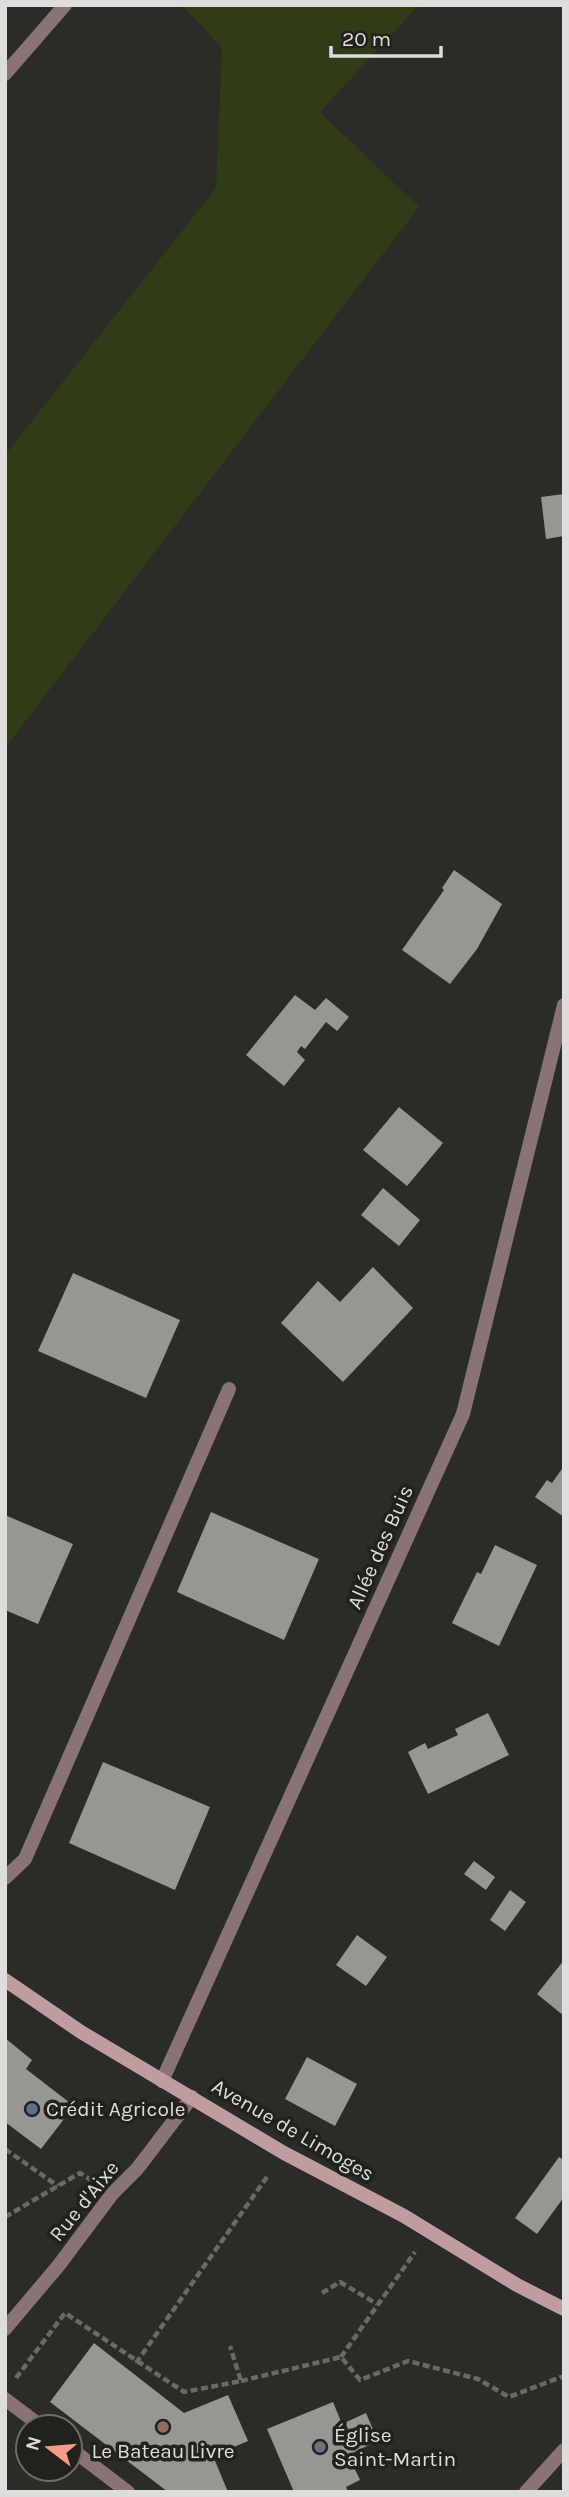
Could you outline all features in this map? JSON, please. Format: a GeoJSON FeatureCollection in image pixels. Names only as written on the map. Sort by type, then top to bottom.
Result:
{"type":"FeatureCollection","features":[{"type":"Feature","properties":{"kind":"main road","name":"Avenue de Limoges"},"geometry":{"type":"LineString","coordinates":[[5,1980],[81,2032],[284,2153],[404,2216],[427,2232],[564,2309]]}},
{"type":"Feature","properties":{"kind":"street"},"geometry":{"type":"LineString","coordinates":[[5,74],[65,5]]}},
{"type":"Feature","properties":{"kind":"street","name":"Allée des Buis"},"geometry":{"type":"LineString","coordinates":[[162,2081],[463,1414],[564,1005]]}},
{"type":"Feature","properties":{"kind":"street"},"geometry":{"type":"LineString","coordinates":[[5,1878],[25,1859],[31,1847],[229,1389]]}},
{"type":"Feature","properties":{"kind":"street","name":"Rue d'Aixe"},"geometry":{"type":"LineString","coordinates":[[5,2329],[59,2265],[112,2194],[137,2169],[192,2097]]}},
{"type":"Feature","properties":{"kind":"street"},"geometry":{"type":"LineString","coordinates":[[5,2399],[24,2413]]}},
{"type":"Feature","properties":{"kind":"street"},"geometry":{"type":"LineString","coordinates":[[526,2492],[564,2450]]}},
{"type":"Feature","properties":{"kind":"street"},"geometry":{"type":"LineString","coordinates":[[84,2459],[128,2492]]}},
{"type":"Feature","properties":{"kind":"path"},"geometry":{"type":"LineString","coordinates":[[5,2149],[58,2186]]}},
{"type":"Feature","properties":{"kind":"path"},"geometry":{"type":"LineString","coordinates":[[136,2363],[284,2153]]}},
{"type":"Feature","properties":{"kind":"path"},"geometry":{"type":"LineString","coordinates":[[5,2217],[80,2173],[112,2194]]}},
{"type":"Feature","properties":{"kind":"path"},"geometry":{"type":"LineString","coordinates":[[12,2383],[65,2314],[184,2392],[341,2357],[427,2232]]}},
{"type":"Feature","properties":{"kind":"path"},"geometry":{"type":"LineString","coordinates":[[321,2292],[340,2282],[377,2304]]}},
{"type":"Feature","properties":{"kind":"path"},"geometry":{"type":"LineString","coordinates":[[230,2346],[241,2381]]}},
{"type":"Feature","properties":{"kind":"path"},"geometry":{"type":"LineString","coordinates":[[341,2357],[360,2380],[408,2361],[478,2379],[509,2397],[564,2376]]}},
{"type":"Feature","properties":{"kind":"green space"},"geometry":{"type":"Polygon","coordinates":[[[182,5],[419,5],[320,112],[419,207],[5,748],[5,455],[216,188],[222,48],[182,5]]]}},
{"type":"Feature","properties":{"kind":"building"},"geometry":{"type":"Polygon","coordinates":[[[564,494],[564,536],[546,539],[541,497],[564,494]]]}},
{"type":"Feature","properties":{"kind":"building"},"geometry":{"type":"Polygon","coordinates":[[[454,870],[502,904],[477,949],[450,984],[402,950],[444,890],[442,888],[454,870]]]}},
{"type":"Feature","properties":{"kind":"building"},"geometry":{"type":"Polygon","coordinates":[[[295,995],[315,1010],[326,998],[349,1017],[337,1031],[326,1022],[305,1049],[301,1046],[297,1052],[305,1060],[284,1086],[246,1055],[295,995]]]}},
{"type":"Feature","properties":{"kind":"building"},"geometry":{"type":"Polygon","coordinates":[[[399,1107],[443,1143],[407,1186],[363,1150],[399,1107]]]}},
{"type":"Feature","properties":{"kind":"building"},"geometry":{"type":"Polygon","coordinates":[[[383,1188],[420,1220],[399,1246],[361,1215],[383,1188]]]}},
{"type":"Feature","properties":{"kind":"building"},"geometry":{"type":"Polygon","coordinates":[[[373,1267],[413,1308],[343,1382],[281,1323],[318,1281],[340,1302],[373,1267]]]}},
{"type":"Feature","properties":{"kind":"building"},"geometry":{"type":"Polygon","coordinates":[[[73,1273],[180,1320],[146,1398],[38,1351],[73,1273]]]}},
{"type":"Feature","properties":{"kind":"building"},"geometry":{"type":"Polygon","coordinates":[[[564,1466],[564,1517],[535,1497],[547,1480],[552,1483],[564,1466]]]}},
{"type":"Feature","properties":{"kind":"building"},"geometry":{"type":"Polygon","coordinates":[[[211,1512],[319,1559],[284,1640],[177,1592],[211,1512]]]}},
{"type":"Feature","properties":{"kind":"building"},"geometry":{"type":"Polygon","coordinates":[[[5,1515],[73,1544],[38,1624],[5,1610],[5,1515]]]}},
{"type":"Feature","properties":{"kind":"building"},"geometry":{"type":"Polygon","coordinates":[[[495,1545],[537,1565],[499,1646],[452,1623],[477,1572],[481,1574],[495,1545]]]}},
{"type":"Feature","properties":{"kind":"building"},"geometry":{"type":"Polygon","coordinates":[[[488,1713],[509,1755],[428,1794],[408,1752],[425,1743],[428,1749],[458,1735],[455,1729],[488,1713]]]}},
{"type":"Feature","properties":{"kind":"building"},"geometry":{"type":"Polygon","coordinates":[[[103,1762],[210,1807],[175,1890],[69,1843],[103,1762]]]}},
{"type":"Feature","properties":{"kind":"building"},"geometry":{"type":"Polygon","coordinates":[[[474,1861],[495,1877],[486,1890],[464,1874],[474,1861]]]}},
{"type":"Feature","properties":{"kind":"building"},"geometry":{"type":"Polygon","coordinates":[[[510,1890],[526,1902],[505,1931],[490,1920],[510,1890]]]}},
{"type":"Feature","properties":{"kind":"building"},"geometry":{"type":"Polygon","coordinates":[[[357,1935],[387,1957],[366,1986],[336,1965],[357,1935]]]}},
{"type":"Feature","properties":{"kind":"building"},"geometry":{"type":"Polygon","coordinates":[[[564,1960],[564,2016],[537,1994],[564,1960]]]}},
{"type":"Feature","properties":{"kind":"building"},"geometry":{"type":"Polygon","coordinates":[[[5,2038],[32,2060],[26,2069],[74,2106],[41,2149],[5,2122],[5,2038]]]}},
{"type":"Feature","properties":{"kind":"building"},"geometry":{"type":"Polygon","coordinates":[[[307,2057],[357,2084],[335,2126],[285,2099],[307,2057]]]}},
{"type":"Feature","properties":{"kind":"building"},"geometry":{"type":"Polygon","coordinates":[[[559,2157],[564,2160],[564,2197],[537,2234],[515,2218],[559,2157]]]}},
{"type":"Feature","properties":{"kind":"building","name":"Le Bateau Livre"},"geometry":{"type":"Polygon","coordinates":[[[94,2343],[184,2413],[228,2395],[248,2441],[213,2456],[228,2492],[168,2492],[84,2428],[84,2413],[64,2413],[50,2402],[94,2343]]]}},
{"type":"Feature","properties":{"kind":"building","name":"Église Saint-Martin"},"geometry":{"type":"Polygon","coordinates":[[[333,2402],[342,2424],[366,2413],[378,2441],[354,2452],[358,2465],[354,2467],[360,2480],[346,2487],[348,2492],[294,2492],[267,2429],[333,2402]]]}},
{"type":"Feature","properties":{"kind":"place","name":"Crédit Agricole"},"geometry":{"type":"Point","coordinates":[32,2109]}},
{"type":"Feature","properties":{"kind":"place","name":"Le Bateau Livre"},"geometry":{"type":"Point","coordinates":[163,2427]}},
{"type":"Feature","properties":{"kind":"place","name":"Église Saint-Martin"},"geometry":{"type":"Point","coordinates":[320,2447]}}]}
